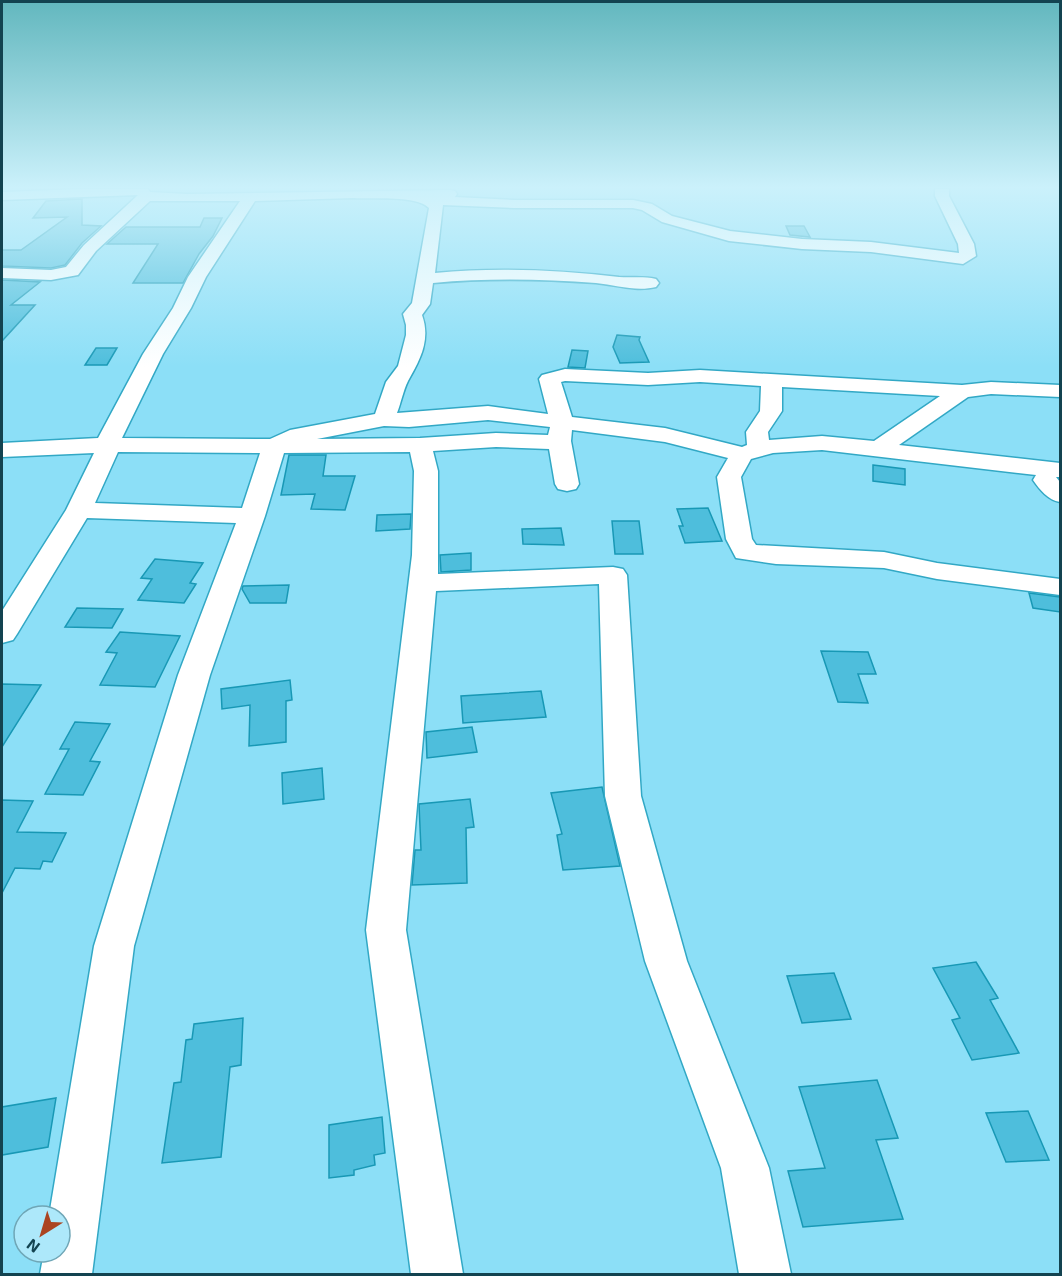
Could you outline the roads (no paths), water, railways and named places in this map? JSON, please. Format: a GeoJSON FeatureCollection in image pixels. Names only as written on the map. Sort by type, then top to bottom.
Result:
{"type":"FeatureCollection","features":[{"type":"Feature","properties":{"kind":"street"},"geometry":{"type":"LineString","coordinates":[[2,273],[51,275],[72,271],[90,249]]}},
{"type":"Feature","properties":{"kind":"street"},"geometry":{"type":"LineString","coordinates":[[2,634],[79,510],[104,458],[112,432],[153,354],[182,308],[197,277],[218,249]]}},
{"type":"Feature","properties":{"kind":"street"},"geometry":{"type":"LineString","coordinates":[[384,419],[397,382],[408,368],[416,335],[416,324],[411,314],[421,304],[430,249]]}},
{"type":"Feature","properties":{"kind":"street"},"geometry":{"type":"LineString","coordinates":[[876,249],[963,258],[968,256],[967,249]]}},
{"type":"Feature","properties":{"kind":"street"},"geometry":{"type":"LineString","coordinates":[[425,279],[476,274],[598,278],[619,282],[650,283]]}},
{"type":"Feature","properties":{"kind":"street"},"geometry":{"type":"LineString","coordinates":[[567,484],[561,432],[549,379],[565,375],[648,379],[700,376],[962,391],[991,388],[1060,391]]}},
{"type":"Feature","properties":{"kind":"street"},"geometry":{"type":"LineString","coordinates":[[772,380],[771,411],[757,432],[751,452],[729,477],[739,539],[746,552],[776,556],[884,560],[937,571],[1060,587]]}},
{"type":"Feature","properties":{"kind":"street"},"geometry":{"type":"LineString","coordinates":[[879,448],[962,391]]}},
{"type":"Feature","properties":{"kind":"street"},"geometry":{"type":"LineString","coordinates":[[66,1275],[114,946],[194,675],[252,516],[274,446],[290,437],[384,419],[409,420],[488,413],[561,432],[665,435],[751,452],[772,446],[822,443],[879,448],[921,456],[942,466],[1057,482]]}},
{"type":"Feature","properties":{"kind":"street"},"geometry":{"type":"LineString","coordinates":[[2,450],[108,445],[420,445],[496,440],[536,443],[561,432]]}},
{"type":"Feature","properties":{"kind":"street"},"geometry":{"type":"LineString","coordinates":[[420,445],[426,471],[426,555],[386,930],[438,1275]]}},
{"type":"Feature","properties":{"kind":"street"},"geometry":{"type":"LineString","coordinates":[[79,510],[252,516]]}},
{"type":"Feature","properties":{"kind":"street"},"geometry":{"type":"LineString","coordinates":[[423,583],[613,575],[623,796],[666,961],[745,1168],[765,1275]]}}]}
